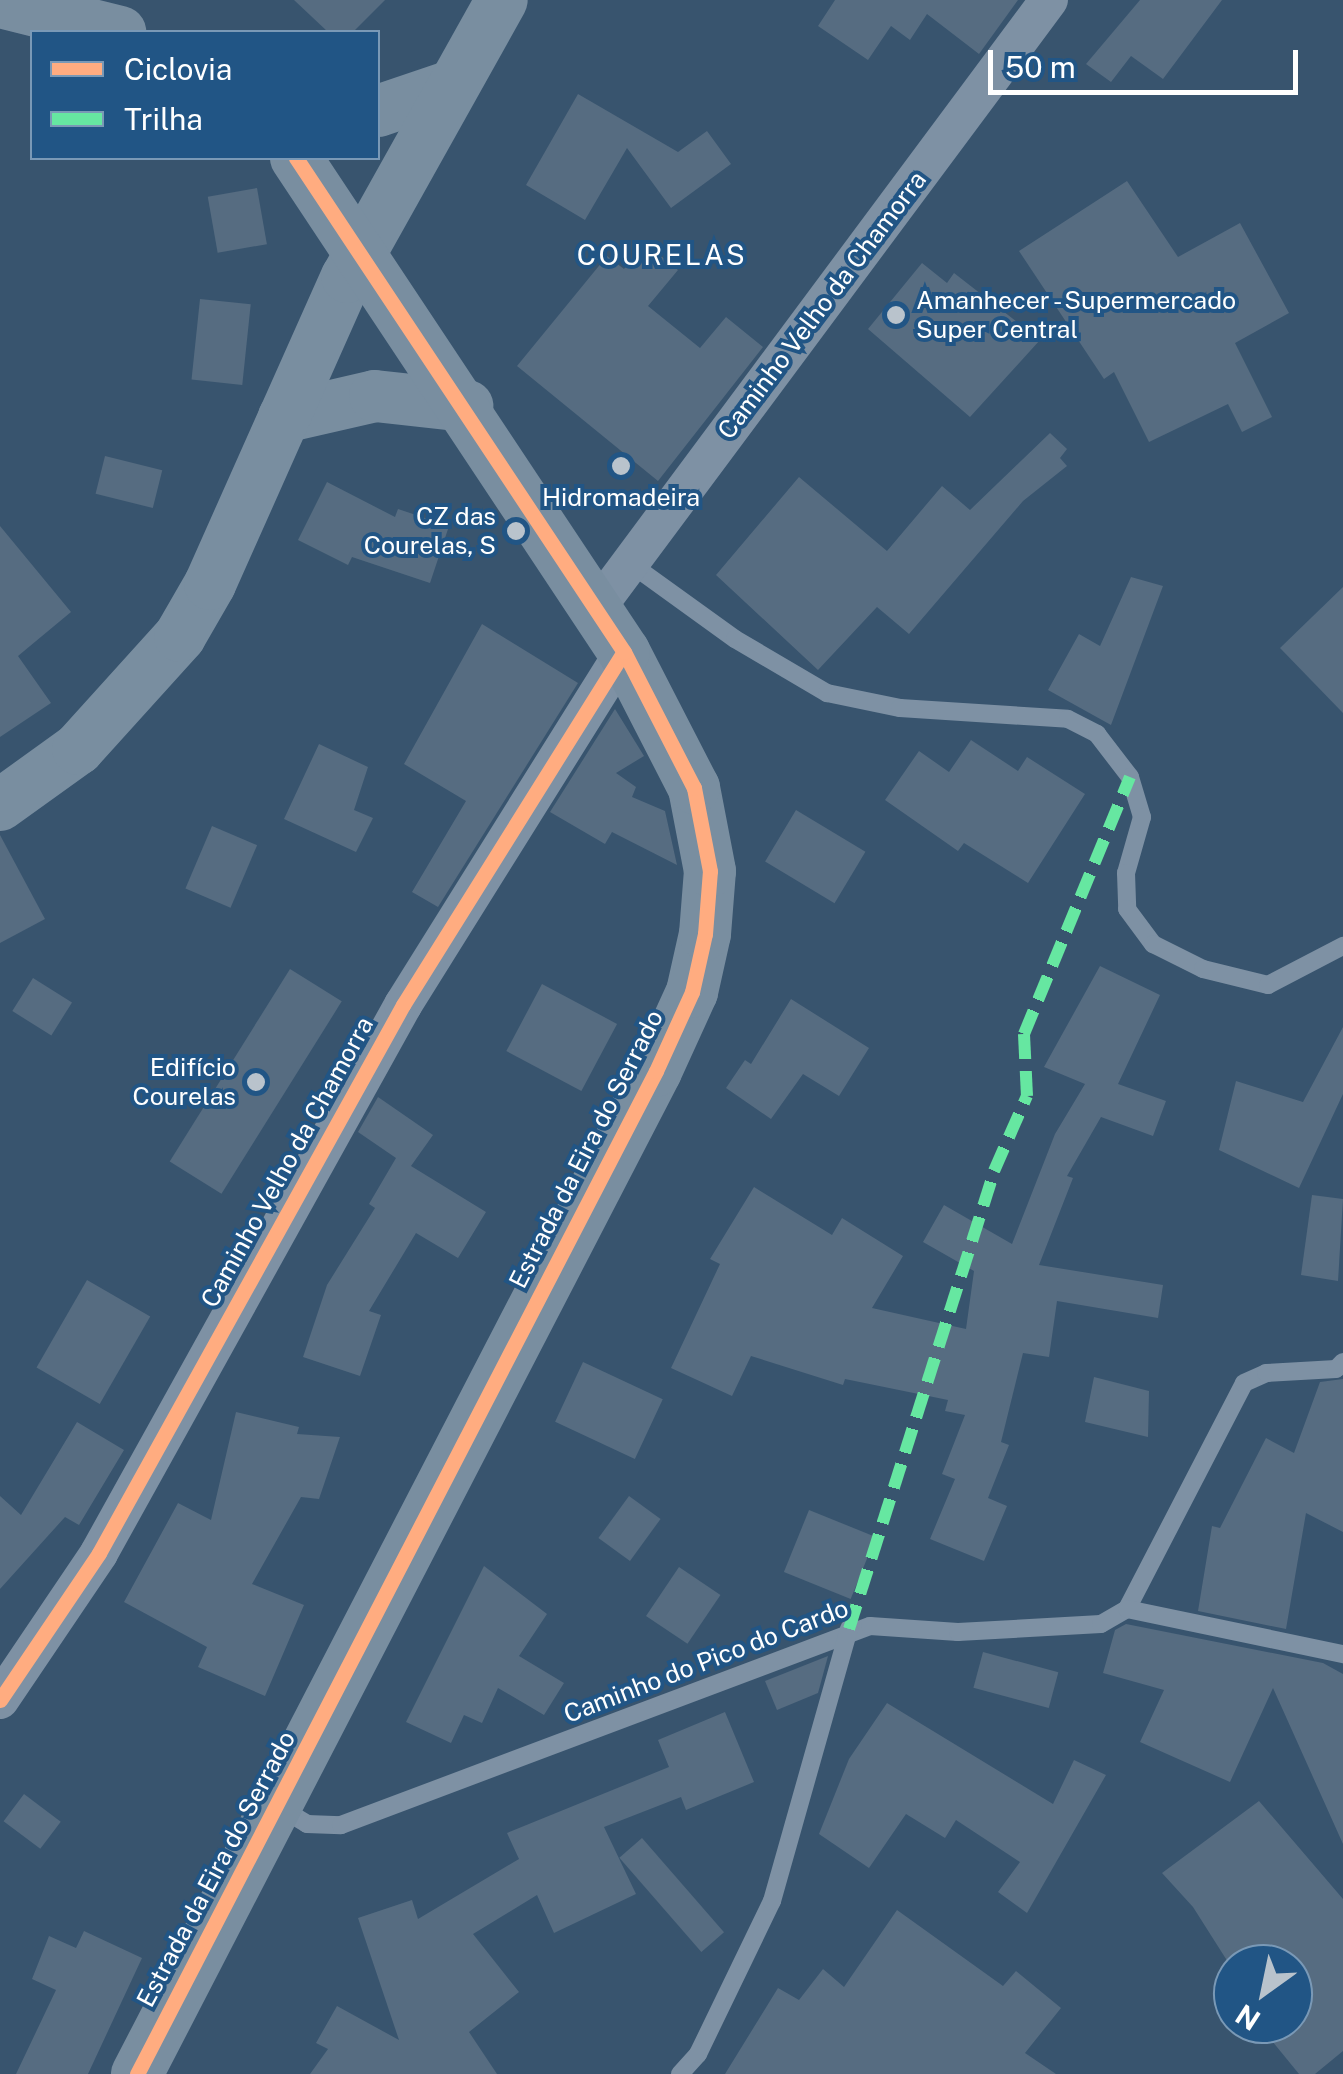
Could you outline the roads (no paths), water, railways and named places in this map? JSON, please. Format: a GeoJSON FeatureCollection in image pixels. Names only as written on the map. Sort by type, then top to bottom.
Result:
{"type":"FeatureCollection","features":[{"type":"Feature","properties":{"kind":"main road"},"geometry":{"type":"LineString","coordinates":[[0,805],[78,749],[180,636],[210,584],[362,250],[502,0]]}},
{"type":"Feature","properties":{"kind":"main road"},"geometry":{"type":"LineString","coordinates":[[0,2],[112,30]]}},
{"type":"Feature","properties":{"kind":"main road"},"geometry":{"type":"LineString","coordinates":[[380,110],[452,86]]}},
{"type":"Feature","properties":{"kind":"main road","name":"Estrada da Eira do Serrado"},"geometry":{"type":"LineString","coordinates":[[138,2074],[692,992],[705,934],[705,827],[694,788],[624,652],[466,406],[297,160]]}},
{"type":"Feature","properties":{"kind":"main road"},"geometry":{"type":"LineString","coordinates":[[284,417],[375,396],[466,406]]}},
{"type":"Feature","properties":{"kind":"street","name":"Caminho Velho da Chamorra"},"geometry":{"type":"LineString","coordinates":[[596,609],[1049,0]]}},
{"type":"Feature","properties":{"kind":"street","name":"Caminho Velho da Chamorra"},"geometry":{"type":"LineString","coordinates":[[0,1700],[99,1553],[403,1005],[624,652]]}},
{"type":"Feature","properties":{"kind":"lane"},"geometry":{"type":"LineString","coordinates":[[631,564],[734,639],[827,694],[900,708],[1068,719],[1097,734],[1130,777],[1142,817],[1126,873],[1127,908],[1153,944],[1203,969],[1268,986],[1343,946]]}},
{"type":"Feature","properties":{"kind":"lane"},"geometry":{"type":"LineString","coordinates":[[1343,1362],[1336,1368],[1266,1374],[1244,1383],[1128,1609],[1343,1654]]}},
{"type":"Feature","properties":{"kind":"lane","name":"Caminho do Pico do Cardo"},"geometry":{"type":"LineString","coordinates":[[278,1806],[308,1824],[341,1826],[849,1629],[1102,1624],[1128,1609]]}},
{"type":"Feature","properties":{"kind":"lane"},"geometry":{"type":"LineString","coordinates":[[680,2074],[698,2054],[772,1901],[849,1629]]}},
{"type":"Feature","properties":{"kind":"place","name":"Amanhecer - Supermercado Super Central"},"geometry":{"type":"Point","coordinates":[896,315]}},
{"type":"Feature","properties":{"kind":"place","name":"Hidromadeira"},"geometry":{"type":"Point","coordinates":[621,466]}},
{"type":"Feature","properties":{"kind":"place","name":"CZ das Courelas, S"},"geometry":{"type":"Point","coordinates":[516,531]}},
{"type":"Feature","properties":{"kind":"place","name":"Edifício Courelas"},"geometry":{"type":"Point","coordinates":[256,1082]}},
{"type":"Feature","properties":{"kind":"district","name":"COURELAS"},"geometry":{"type":"Point","coordinates":[662,255]}}]}
